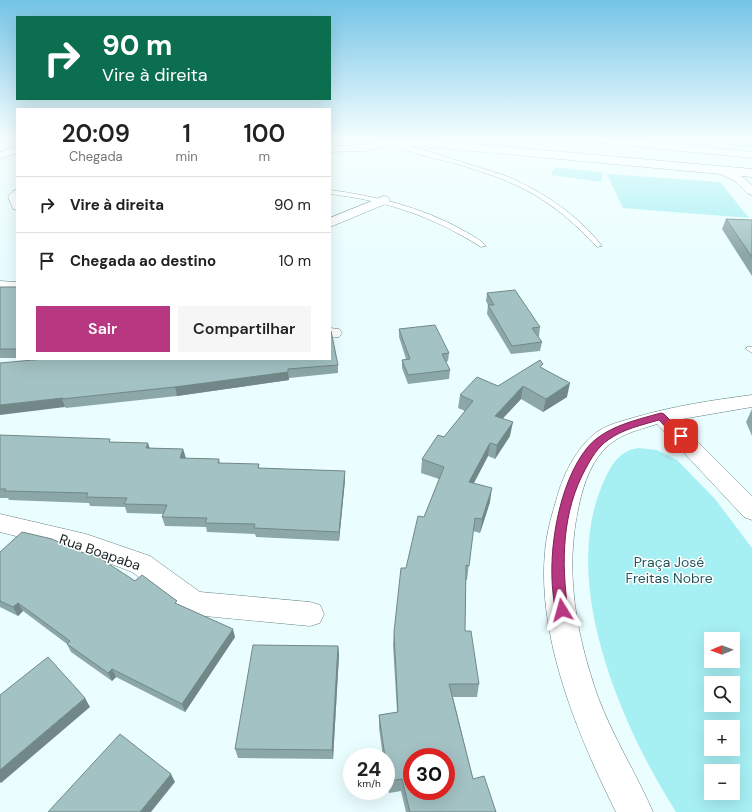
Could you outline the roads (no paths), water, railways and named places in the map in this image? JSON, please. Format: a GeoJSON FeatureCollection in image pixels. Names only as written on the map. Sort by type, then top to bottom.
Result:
{"type":"FeatureCollection","features":[{"type":"Feature","properties":{"kind":"street"},"geometry":{"type":"LineString","coordinates":[[739,179],[752,179]]}},
{"type":"Feature","properties":{"kind":"street"},"geometry":{"type":"LineString","coordinates":[[739,179],[752,191]]}},
{"type":"Feature","properties":{"kind":"street"},"geometry":{"type":"LineString","coordinates":[[331,223],[384,200]]}},
{"type":"Feature","properties":{"kind":"street"},"geometry":{"type":"LineString","coordinates":[[0,286],[16,287]]}},
{"type":"Feature","properties":{"kind":"street"},"geometry":{"type":"LineString","coordinates":[[635,812],[618,782],[575,675],[564,624],[558,581],[559,536],[564,509],[576,477],[591,450],[604,438],[618,430],[661,416],[693,409],[752,400]]}},
{"type":"Feature","properties":{"kind":"street"},"geometry":{"type":"LineString","coordinates":[[661,416],[752,511]]}},
{"type":"Feature","properties":{"kind":"street","name":"Rua Boapaba"},"geometry":{"type":"LineString","coordinates":[[0,523],[86,544],[141,564],[194,603],[310,614]]}},
{"type":"Feature","properties":{"kind":"lane"},"geometry":{"type":"LineString","coordinates":[[506,178],[557,205],[599,246]]}},
{"type":"Feature","properties":{"kind":"lane"},"geometry":{"type":"LineString","coordinates":[[331,192],[384,200],[439,220],[465,233],[483,246]]}},
{"type":"Feature","properties":{"kind":"park label","name":"Praça José Freitas Nobre"},"geometry":{"type":"Point","coordinates":[669,570]}}]}
